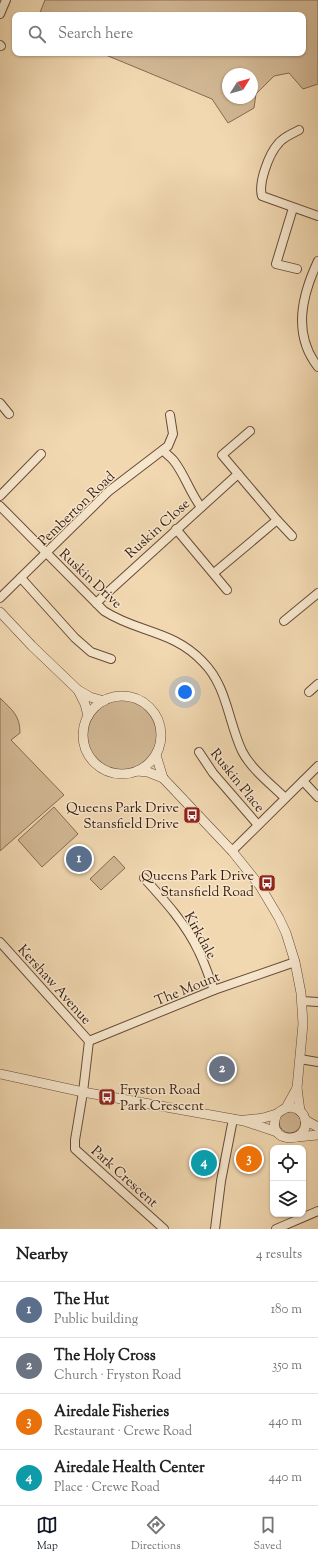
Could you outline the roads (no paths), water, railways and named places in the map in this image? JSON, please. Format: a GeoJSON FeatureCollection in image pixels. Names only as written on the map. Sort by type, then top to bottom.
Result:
{"type":"FeatureCollection","features":[{"type":"Feature","properties":{"kind":"street"},"geometry":{"type":"LineString","coordinates":[[0,14],[6,0]]}},
{"type":"Feature","properties":{"kind":"street"},"geometry":{"type":"LineString","coordinates":[[299,130],[284,138],[277,144],[268,162],[260,190],[262,196],[318,216]]}},
{"type":"Feature","properties":{"kind":"street"},"geometry":{"type":"LineString","coordinates":[[293,208],[276,264],[297,269]]}},
{"type":"Feature","properties":{"kind":"street"},"geometry":{"type":"LineString","coordinates":[[318,261],[309,280],[302,308],[302,325],[305,342],[318,367]]}},
{"type":"Feature","properties":{"kind":"street"},"geometry":{"type":"LineString","coordinates":[[0,403],[9,414]]}},
{"type":"Feature","properties":{"kind":"street","name":"Pemberton Road"},"geometry":{"type":"LineString","coordinates":[[0,598],[109,491],[168,446],[173,434],[170,415]]}},
{"type":"Feature","properties":{"kind":"street"},"geometry":{"type":"LineString","coordinates":[[250,432],[222,455],[292,536]]}},
{"type":"Feature","properties":{"kind":"street"},"geometry":{"type":"LineString","coordinates":[[162,450],[174,461],[194,498],[201,507]]}},
{"type":"Feature","properties":{"kind":"street"},"geometry":{"type":"LineString","coordinates":[[0,496],[41,454]]}},
{"type":"Feature","properties":{"kind":"street","name":"Ruskin Close"},"geometry":{"type":"LineString","coordinates":[[96,603],[238,474]]}},
{"type":"Feature","properties":{"kind":"street","name":"Ruskin Drive"},"geometry":{"type":"LineString","coordinates":[[0,506],[104,611],[116,619],[178,641],[204,662],[221,688],[243,753],[251,764],[285,798]]}},
{"type":"Feature","properties":{"kind":"street"},"geometry":{"type":"LineString","coordinates":[[214,574],[277,520]]}},
{"type":"Feature","properties":{"kind":"street"},"geometry":{"type":"LineString","coordinates":[[176,529],[227,590]]}},
{"type":"Feature","properties":{"kind":"street"},"geometry":{"type":"LineString","coordinates":[[21,578],[75,638],[91,652],[111,659]]}},
{"type":"Feature","properties":{"kind":"street"},"geometry":{"type":"LineString","coordinates":[[284,620],[318,593]]}},
{"type":"Feature","properties":{"kind":"street"},"geometry":{"type":"LineString","coordinates":[[0,612],[32,646],[78,690],[104,701]]}},
{"type":"Feature","properties":{"kind":"street"},"geometry":{"type":"LineString","coordinates":[[309,692],[318,684]]}},
{"type":"Feature","properties":{"kind":"street"},"geometry":{"type":"LineString","coordinates":[[78,690],[85,704],[88,716]]}},
{"type":"Feature","properties":{"kind":"street"},"geometry":{"type":"LineString","coordinates":[[137,772],[148,765],[156,755],[160,744],[160,731],[157,719],[143,703],[131,698],[114,697],[104,701],[92,710],[84,725],[83,737],[85,750],[92,760],[101,769],[112,774],[148,772],[163,778],[232,851],[260,886],[279,918],[295,962],[302,1001],[304,1024],[297,1088],[300,1111],[306,1120],[318,1127]]}},
{"type":"Feature","properties":{"kind":"street","name":"Ruskin Place"},"geometry":{"type":"LineString","coordinates":[[199,752],[212,773],[258,825]]}},
{"type":"Feature","properties":{"kind":"street"},"geometry":{"type":"LineString","coordinates":[[156,755],[163,778]]}},
{"type":"Feature","properties":{"kind":"street"},"geometry":{"type":"LineString","coordinates":[[232,851],[318,766]]}},
{"type":"Feature","properties":{"kind":"street"},"geometry":{"type":"LineString","coordinates":[[303,781],[318,797]]}},
{"type":"Feature","properties":{"kind":"street","name":"Kirkdale"},"geometry":{"type":"LineString","coordinates":[[144,878],[183,924],[199,952],[214,990]]}},
{"type":"Feature","properties":{"kind":"street","name":"Kershaw Avenue"},"geometry":{"type":"LineString","coordinates":[[0,942],[89,1041],[83,1092]]}},
{"type":"Feature","properties":{"kind":"street","name":"The Mount"},"geometry":{"type":"LineString","coordinates":[[89,1041],[214,990],[295,962]]}},
{"type":"Feature","properties":{"kind":"street"},"geometry":{"type":"LineString","coordinates":[[302,1001],[318,1002]]}},
{"type":"Feature","properties":{"kind":"street"},"geometry":{"type":"LineString","coordinates":[[300,1059],[318,1062]]}},
{"type":"Feature","properties":{"kind":"street"},"geometry":{"type":"LineString","coordinates":[[0,1074],[83,1092],[244,1121],[277,1132],[287,1138],[318,1135]]}},
{"type":"Feature","properties":{"kind":"street"},"geometry":{"type":"LineString","coordinates":[[286,1108],[297,1088]]}},
{"type":"Feature","properties":{"kind":"street","name":"Park Crescent"},"geometry":{"type":"LineString","coordinates":[[83,1092],[75,1140],[75,1149],[164,1229]]}},
{"type":"Feature","properties":{"kind":"street"},"geometry":{"type":"LineString","coordinates":[[244,1121],[265,1118],[291,1107],[300,1111]]}},
{"type":"Feature","properties":{"kind":"street"},"geometry":{"type":"LineString","coordinates":[[277,1114],[275,1122],[277,1132]]}},
{"type":"Feature","properties":{"kind":"street"},"geometry":{"type":"LineString","coordinates":[[215,1229],[222,1177],[233,1119]]}},
{"type":"Feature","properties":{"kind":"street"},"geometry":{"type":"LineString","coordinates":[[298,1137],[304,1130],[306,1120]]}},
{"type":"Feature","properties":{"kind":"street"},"geometry":{"type":"LineString","coordinates":[[276,1229],[318,1211]]}},
{"type":"Feature","properties":{"kind":"place","name":"Queens Park Drive Stansfield Drive"},"geometry":{"type":"Point","coordinates":[192,815]}},
{"type":"Feature","properties":{"kind":"place","name":"The Hut"},"geometry":{"type":"Point","coordinates":[79,859]}},
{"type":"Feature","properties":{"kind":"place","name":"Queens Park Drive Stansfield Road"},"geometry":{"type":"Point","coordinates":[267,883]}},
{"type":"Feature","properties":{"kind":"place","name":"The Holy Cross"},"geometry":{"type":"Point","coordinates":[222,1069]}},
{"type":"Feature","properties":{"kind":"place","name":"Fryston Road Park Crescent"},"geometry":{"type":"Point","coordinates":[107,1097]}},
{"type":"Feature","properties":{"kind":"place","name":"Airedale Fisheries"},"geometry":{"type":"Point","coordinates":[249,1159]}},
{"type":"Feature","properties":{"kind":"place","name":"Airedale Health Center"},"geometry":{"type":"Point","coordinates":[204,1163]}}]}
